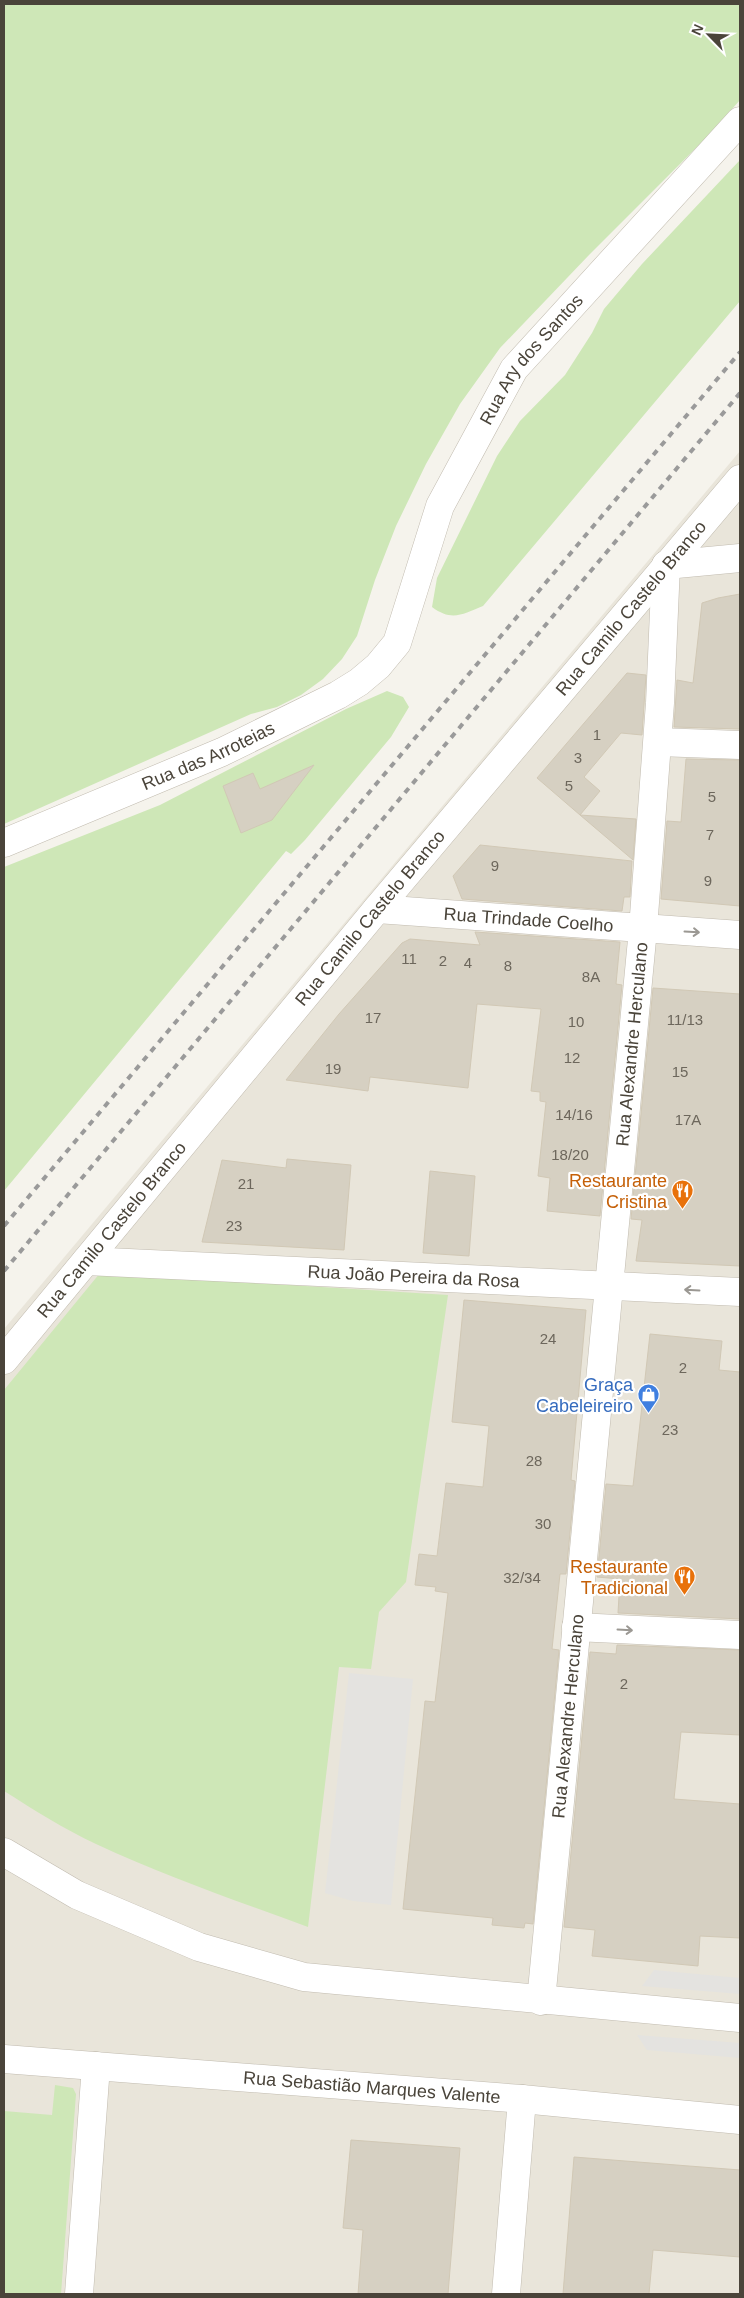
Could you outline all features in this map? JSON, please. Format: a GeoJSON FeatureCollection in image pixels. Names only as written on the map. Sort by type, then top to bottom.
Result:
{"type":"FeatureCollection","features":[{"type":"Feature","properties":{"kind":"street","name":"Rua Ary dos Santos"},"geometry":{"type":"LineString","coordinates":[[396,643],[440,506],[514,370],[740,121]]}},
{"type":"Feature","properties":{"kind":"street","name":"Rua Camilo Castelo Branco"},"geometry":{"type":"LineString","coordinates":[[4,1360],[377,909],[740,478]]}},
{"type":"Feature","properties":{"kind":"street"},"geometry":{"type":"LineString","coordinates":[[666,565],[740,558]]}},
{"type":"Feature","properties":{"kind":"street","name":"Rua Alexandre Herculano"},"geometry":{"type":"LineString","coordinates":[[541,2001],[643,929],[658,742],[666,565]]}},
{"type":"Feature","properties":{"kind":"street","name":"Rua das Arroteias"},"geometry":{"type":"LineString","coordinates":[[4,842],[164,778],[293,719],[360,682],[378,666],[396,643]]}},
{"type":"Feature","properties":{"kind":"street"},"geometry":{"type":"LineString","coordinates":[[658,742],[740,745]]}},
{"type":"Feature","properties":{"kind":"street","name":"Rua Trindade Coelho"},"geometry":{"type":"LineString","coordinates":[[377,909],[740,935]]}},
{"type":"Feature","properties":{"kind":"street","name":"Rua João Pereira da Rosa"},"geometry":{"type":"LineString","coordinates":[[86,1261],[740,1292]]}},
{"type":"Feature","properties":{"kind":"street"},"geometry":{"type":"LineString","coordinates":[[576,1627],[740,1635]]}},
{"type":"Feature","properties":{"kind":"street"},"geometry":{"type":"LineString","coordinates":[[4,1852],[78,1895],[199,1947],[304,1977],[541,2001],[740,2018]]}},
{"type":"Feature","properties":{"kind":"street","name":"Rua Sebastião Marques Valente"},"geometry":{"type":"LineString","coordinates":[[4,2059],[522,2099],[740,2120]]}},
{"type":"Feature","properties":{"kind":"street"},"geometry":{"type":"LineString","coordinates":[[79,2294],[96,2066]]}},
{"type":"Feature","properties":{"kind":"street"},"geometry":{"type":"LineString","coordinates":[[506,2294],[522,2099]]}},
{"type":"Feature","properties":{"kind":"shaded area"},"geometry":{"type":"Polygon","coordinates":[[[740,451],[740,2294],[4,2294],[4,1329],[740,451]]]}},
{"type":"Feature","properties":{"kind":"shaded area"},"geometry":{"type":"Polygon","coordinates":[[[349,1673],[413,1679],[391,1905],[353,1901],[325,1893],[349,1673]]]}},
{"type":"Feature","properties":{"kind":"shaded area"},"geometry":{"type":"Polygon","coordinates":[[[654,1970],[740,1978],[740,1994],[642,1986],[654,1970]]]}},
{"type":"Feature","properties":{"kind":"shaded area"},"geometry":{"type":"Polygon","coordinates":[[[637,2035],[740,2043],[740,2058],[647,2050],[637,2035]]]}},
{"type":"Feature","properties":{"kind":"green space"},"geometry":{"type":"Polygon","coordinates":[[[4,4],[740,4],[740,100],[710,134],[589,255],[500,348],[460,404],[426,464],[396,526],[375,580],[357,636],[342,659],[323,679],[301,695],[277,707],[251,714],[4,824],[4,4]]]}},
{"type":"Feature","properties":{"kind":"green space"},"geometry":{"type":"Polygon","coordinates":[[[740,160],[740,301],[483,606],[458,615],[439,612],[432,607],[437,578],[497,456],[520,421],[565,375],[592,333],[604,309],[642,264],[740,160]]]}},
{"type":"Feature","properties":{"kind":"green space"},"geometry":{"type":"Polygon","coordinates":[[[387,691],[403,697],[409,707],[391,737],[305,840],[291,854],[286,851],[4,1191],[4,867],[160,805],[346,709],[387,691]]]}},
{"type":"Feature","properties":{"kind":"green space"},"geometry":{"type":"Polygon","coordinates":[[[100,1273],[448,1295],[406,1582],[379,1612],[371,1669],[339,1667],[308,1927],[201,1888],[122,1856],[72,1832],[4,1791],[4,1390],[100,1273]]]}},
{"type":"Feature","properties":{"kind":"green space"},"geometry":{"type":"Polygon","coordinates":[[[55,2085],[73,2088],[76,2094],[61,2294],[4,2294],[4,2111],[52,2115],[55,2085]]]}},
{"type":"Feature","properties":{"kind":"building"},"geometry":{"type":"Polygon","coordinates":[[[740,594],[740,729],[674,727],[677,680],[693,683],[702,603],[740,594]]]}},
{"type":"Feature","properties":{"kind":"building"},"geometry":{"type":"Polygon","coordinates":[[[627,673],[646,675],[642,735],[621,733],[584,777],[600,791],[580,815],[537,778],[627,673]]]}},
{"type":"Feature","properties":{"kind":"building"},"geometry":{"type":"Polygon","coordinates":[[[686,759],[740,760],[740,906],[661,899],[667,821],[681,822],[686,759]]]}},
{"type":"Feature","properties":{"kind":"building"},"geometry":{"type":"Polygon","coordinates":[[[314,765],[272,820],[241,833],[223,786],[253,773],[260,789],[314,765]]]}},
{"type":"Feature","properties":{"kind":"building"},"geometry":{"type":"Polygon","coordinates":[[[580,815],[636,819],[633,860],[580,815]]]}},
{"type":"Feature","properties":{"kind":"building"},"geometry":{"type":"Polygon","coordinates":[[[480,845],[632,861],[630,897],[624,897],[622,911],[462,899],[453,876],[480,845]]]}},
{"type":"Feature","properties":{"kind":"building"},"geometry":{"type":"Polygon","coordinates":[[[475,932],[620,942],[616,984],[622,985],[600,1216],[547,1211],[550,1178],[538,1176],[546,1102],[540,1101],[540,1092],[531,1091],[541,1009],[477,1004],[468,1088],[370,1077],[368,1091],[286,1080],[339,1014],[402,943],[410,939],[480,945],[475,932]]]}},
{"type":"Feature","properties":{"kind":"building"},"geometry":{"type":"Polygon","coordinates":[[[653,988],[740,994],[740,1266],[636,1261],[642,1220],[631,1219],[653,988]]]}},
{"type":"Feature","properties":{"kind":"building"},"geometry":{"type":"Polygon","coordinates":[[[287,1159],[351,1165],[344,1250],[202,1242],[222,1160],[286,1168],[287,1159]]]}},
{"type":"Feature","properties":{"kind":"building"},"geometry":{"type":"Polygon","coordinates":[[[430,1171],[475,1176],[469,1256],[423,1253],[430,1171]]]}},
{"type":"Feature","properties":{"kind":"building"},"geometry":{"type":"Polygon","coordinates":[[[464,1300],[586,1310],[571,1480],[575,1481],[566,1574],[560,1574],[552,1649],[559,1650],[533,1924],[525,1923],[524,1928],[492,1925],[493,1918],[403,1909],[425,1701],[435,1702],[448,1593],[435,1591],[436,1587],[415,1585],[419,1554],[437,1556],[446,1483],[483,1487],[489,1426],[452,1422],[464,1300]]]}},
{"type":"Feature","properties":{"kind":"building"},"geometry":{"type":"Polygon","coordinates":[[[650,1334],[722,1341],[719,1370],[740,1372],[740,1619],[618,1613],[620,1579],[597,1577],[606,1484],[633,1486],[650,1334]]]}},
{"type":"Feature","properties":{"kind":"building"},"geometry":{"type":"Polygon","coordinates":[[[617,1645],[740,1650],[740,1735],[681,1732],[674,1799],[740,1804],[740,1938],[700,1936],[698,1966],[592,1956],[595,1930],[564,1927],[590,1652],[616,1654],[617,1645]]]}},
{"type":"Feature","properties":{"kind":"building"},"geometry":{"type":"Polygon","coordinates":[[[351,2140],[460,2148],[448,2294],[358,2294],[363,2230],[343,2228],[351,2140]]]}},
{"type":"Feature","properties":{"kind":"building"},"geometry":{"type":"Polygon","coordinates":[[[574,2157],[740,2170],[740,2257],[653,2250],[649,2294],[563,2294],[574,2157]]]}},
{"type":"Feature","properties":{"kind":"railway"},"geometry":{"type":"LineString","coordinates":[[4,1226],[740,352]]}},
{"type":"Feature","properties":{"kind":"railway"},"geometry":{"type":"LineString","coordinates":[[4,1271],[740,393]]}},
{"type":"Feature","properties":{"kind":"place","name":"Restaurante Cristina"},"geometry":{"type":"Point","coordinates":[683,1210]}},
{"type":"Feature","properties":{"kind":"place","name":"Graça Cabeleireiro"},"geometry":{"type":"Point","coordinates":[649,1414]}},
{"type":"Feature","properties":{"kind":"place","name":"Restaurante Tradicional"},"geometry":{"type":"Point","coordinates":[684,1596]}}]}
